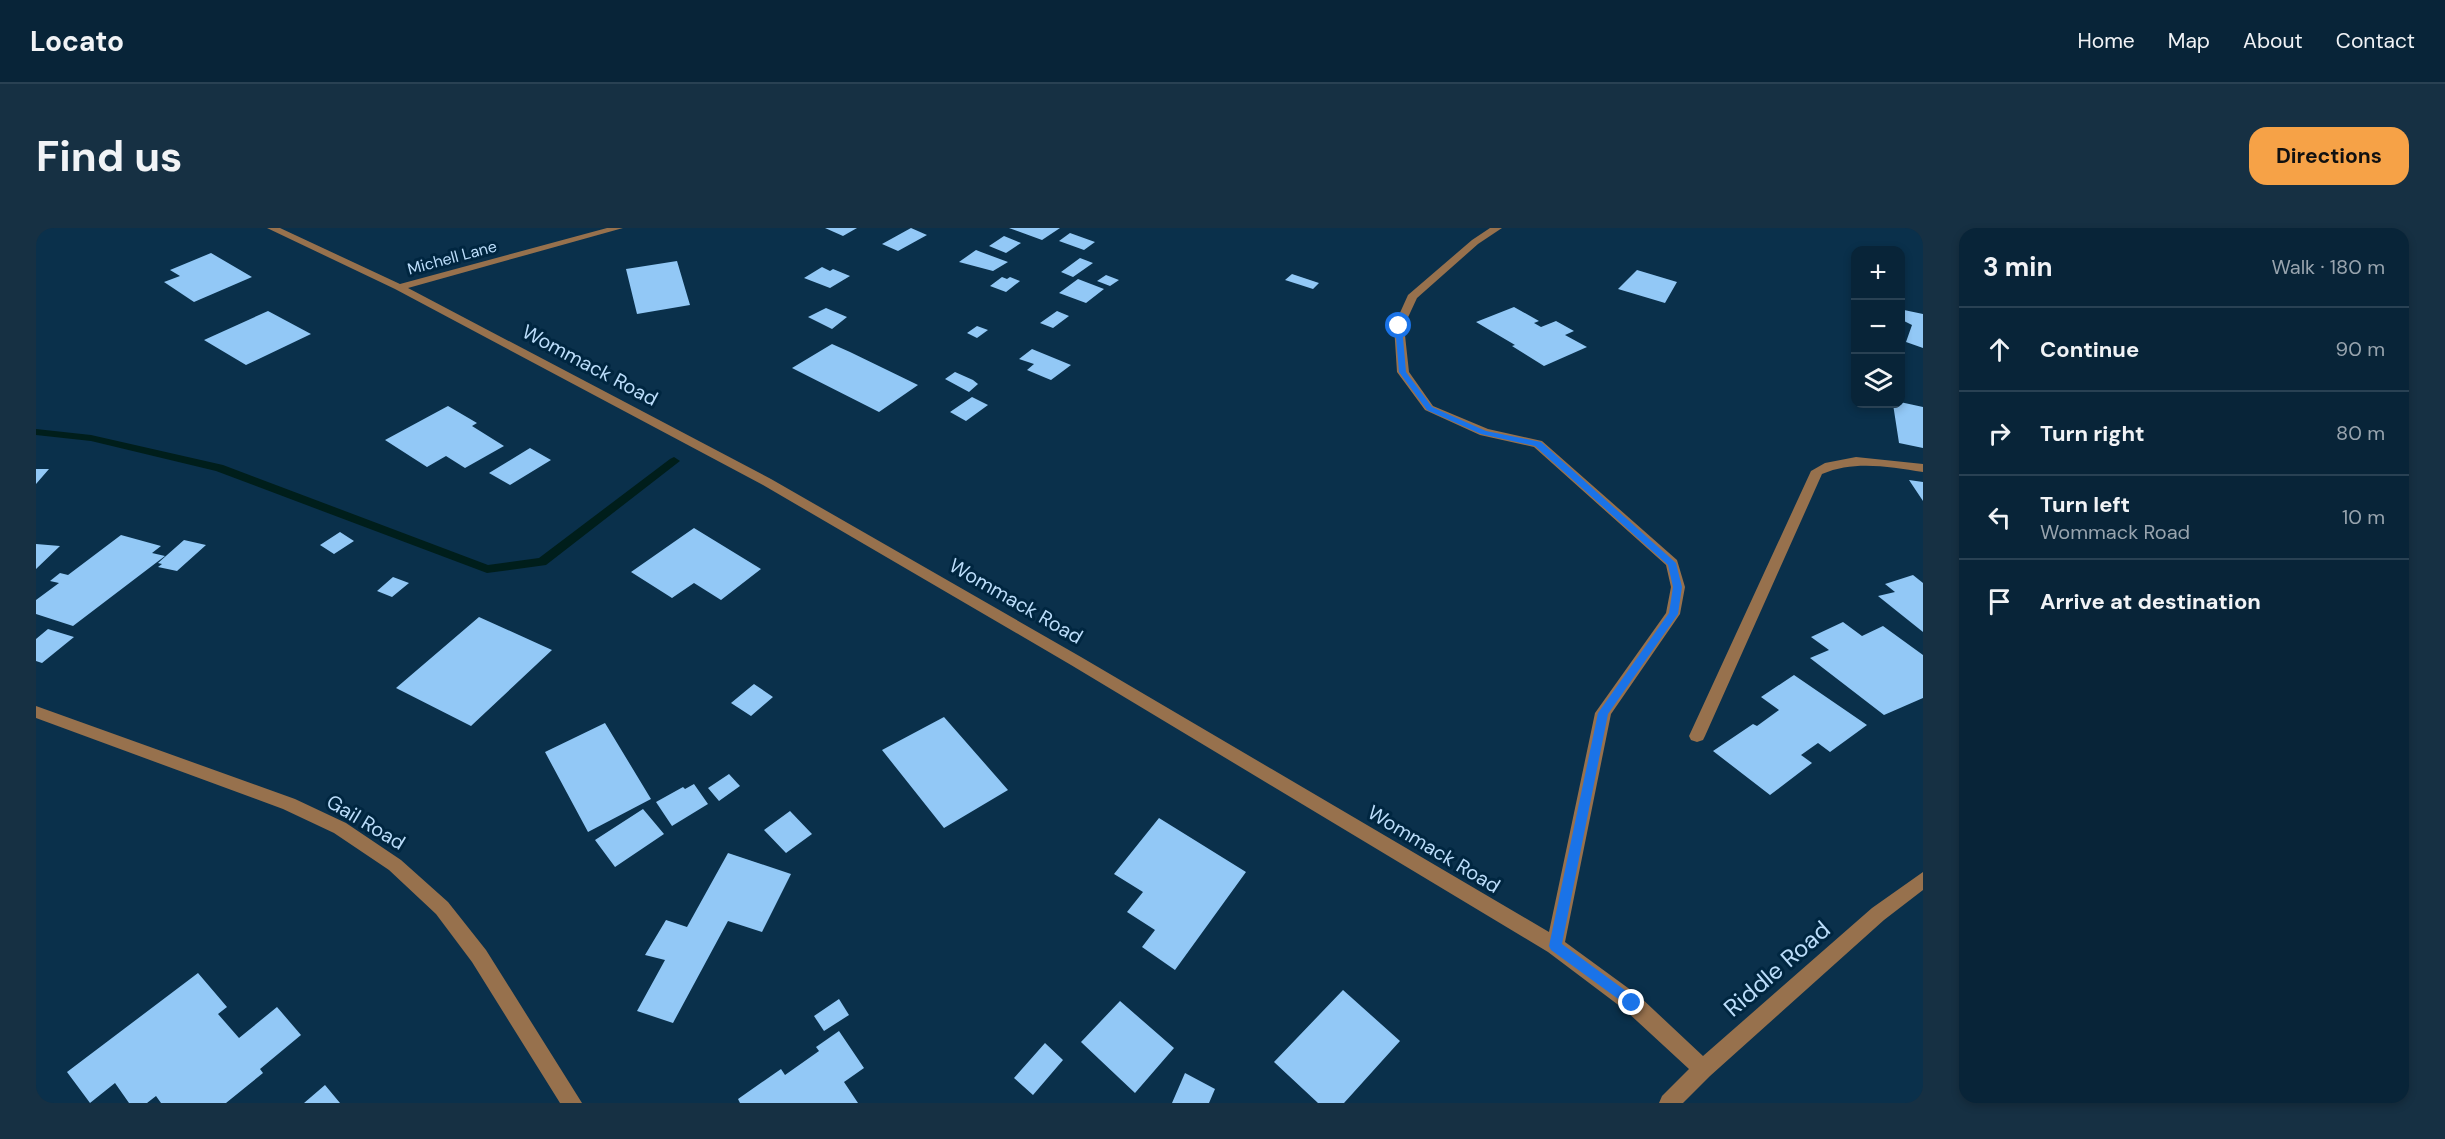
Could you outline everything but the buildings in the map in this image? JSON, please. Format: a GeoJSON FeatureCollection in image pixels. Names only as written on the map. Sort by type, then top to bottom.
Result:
{"type":"FeatureCollection","features":[{"type":"Feature","properties":{"kind":"street","name":"Wommack Road"},"geometry":{"type":"LineString","coordinates":[[272,228],[399,287],[842,524],[1087,667],[1555,946],[1632,1003],[1703,1069]]}},
{"type":"Feature","properties":{"kind":"street","name":"Michell Lane"},"geometry":{"type":"LineString","coordinates":[[399,287],[618,228]]}},
{"type":"Feature","properties":{"kind":"street"},"geometry":{"type":"LineString","coordinates":[[1497,228],[1475,242],[1412,297],[1399,326],[1402,372],[1430,408],[1484,432],[1538,444],[1551,454],[1672,563],[1678,587],[1673,614],[1603,713],[1555,946]]}},
{"type":"Feature","properties":{"kind":"street"},"geometry":{"type":"LineString","coordinates":[[1697,736],[1817,471],[1832,463],[1852,461],[1923,468]]}},
{"type":"Feature","properties":{"kind":"street","name":"Gail Road"},"geometry":{"type":"LineString","coordinates":[[36,712],[289,804],[340,828],[395,865],[442,908],[479,956],[572,1103]]}},
{"type":"Feature","properties":{"kind":"street","name":"Riddle Road"},"geometry":{"type":"LineString","coordinates":[[1669,1103],[1703,1069],[1878,914],[1923,880]]}},
{"type":"Feature","properties":{"kind":"waterway"},"geometry":{"type":"LineString","coordinates":[[36,432],[91,438],[219,468],[487,569],[542,562],[674,461]]}},
{"type":"Feature","properties":{"kind":"route"},"geometry":{"type":"LineString","coordinates":[[1399,326],[1402,372],[1430,408],[1484,432],[1538,444],[1672,563],[1678,587],[1673,614],[1603,713],[1555,946],[1632,1003]]}}]}
